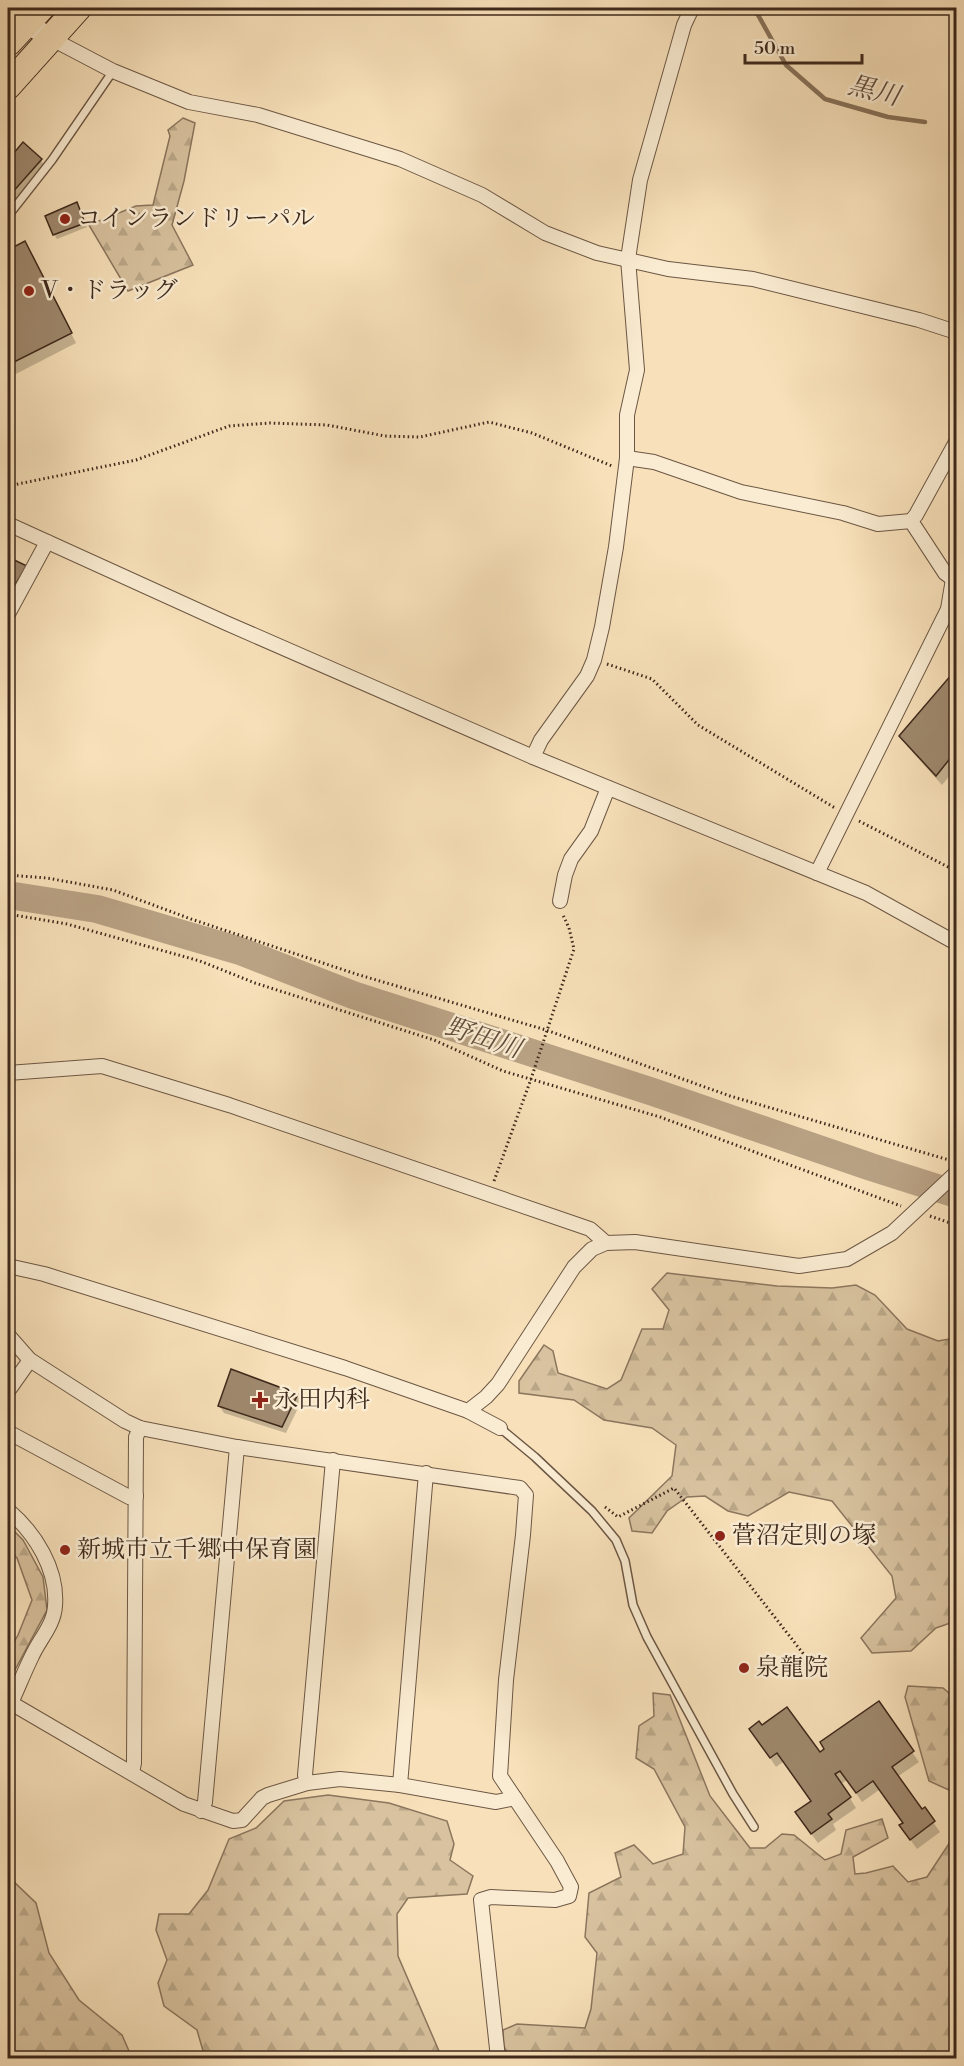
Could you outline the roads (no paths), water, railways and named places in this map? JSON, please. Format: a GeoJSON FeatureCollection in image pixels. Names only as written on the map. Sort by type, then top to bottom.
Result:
{"type":"FeatureCollection","features":[{"type":"Feature","properties":{"kind":"highway"},"geometry":{"type":"LineString","coordinates":[[8,86],[78,8]]}},
{"type":"Feature","properties":{"kind":"highway"},"geometry":{"type":"LineString","coordinates":[[8,43],[25,15]]}},
{"type":"Feature","properties":{"kind":"street"},"geometry":{"type":"LineString","coordinates":[[533,757],[541,740],[587,676],[594,660],[602,627],[616,547],[626,464],[627,415],[637,370],[628,259],[640,180],[684,25],[692,8]]}},
{"type":"Feature","properties":{"kind":"street"},"geometry":{"type":"LineString","coordinates":[[25,15],[50,38],[113,71],[189,102],[258,115],[400,159],[482,195],[545,234],[597,253],[668,269],[753,279],[919,320],[957,332]]}},
{"type":"Feature","properties":{"kind":"street"},"geometry":{"type":"LineString","coordinates":[[626,464],[654,462],[741,492],[843,513],[878,524],[910,521],[916,515],[957,442]]}},
{"type":"Feature","properties":{"kind":"street"},"geometry":{"type":"LineString","coordinates":[[817,873],[952,610],[955,576],[945,573],[910,521]]}},
{"type":"Feature","properties":{"kind":"street"},"geometry":{"type":"LineString","coordinates":[[8,524],[226,623],[533,757],[866,893],[957,943]]}},
{"type":"Feature","properties":{"kind":"street"},"geometry":{"type":"LineString","coordinates":[[8,614],[47,542]]}},
{"type":"Feature","properties":{"kind":"street"},"geometry":{"type":"LineString","coordinates":[[560,901],[571,859],[591,831],[608,788]]}},
{"type":"Feature","properties":{"kind":"street"},"geometry":{"type":"LineString","coordinates":[[8,1073],[102,1066],[229,1105],[490,1194],[590,1230],[606,1243]]}},
{"type":"Feature","properties":{"kind":"street"},"geometry":{"type":"LineString","coordinates":[[468,1411],[498,1384],[574,1267],[592,1249],[606,1243],[635,1242],[799,1266],[847,1259],[892,1233],[957,1173]]}},
{"type":"Feature","properties":{"kind":"street"},"geometry":{"type":"LineString","coordinates":[[8,1266],[55,1277],[345,1368],[468,1411],[500,1428]]}},
{"type":"Feature","properties":{"kind":"street"},"geometry":{"type":"LineString","coordinates":[[8,1335],[30,1360],[140,1428],[237,1447],[520,1488],[526,1495],[506,1680],[500,1776],[557,1861],[571,1887],[569,1896],[555,1900],[491,1897],[481,1900],[498,2058]]}},
{"type":"Feature","properties":{"kind":"street"},"geometry":{"type":"LineString","coordinates":[[8,1391],[30,1360]]}},
{"type":"Feature","properties":{"kind":"street"},"geometry":{"type":"LineString","coordinates":[[132,1773],[134,1764],[136,1437],[140,1428]]}},
{"type":"Feature","properties":{"kind":"street"},"geometry":{"type":"LineString","coordinates":[[8,1432],[129,1497],[136,1496]]}},
{"type":"Feature","properties":{"kind":"street"},"geometry":{"type":"LineString","coordinates":[[201,1811],[205,1802],[237,1447]]}},
{"type":"Feature","properties":{"kind":"street"},"geometry":{"type":"LineString","coordinates":[[307,1783],[305,1775],[333,1460]]}},
{"type":"Feature","properties":{"kind":"street"},"geometry":{"type":"LineString","coordinates":[[400,1785],[426,1473]]}},
{"type":"Feature","properties":{"kind":"street"},"geometry":{"type":"LineString","coordinates":[[8,1510],[16,1516],[42,1551],[51,1568],[55,1606],[51,1622],[32,1655],[11,1703],[184,1804],[233,1821],[242,1820],[262,1798],[307,1783],[340,1779],[400,1785],[496,1802],[515,1798]]}},
{"type":"Feature","properties":{"kind":"lane"},"geometry":{"type":"LineString","coordinates":[[8,216],[52,160],[113,71]]}},
{"type":"Feature","properties":{"kind":"lane"},"geometry":{"type":"LineString","coordinates":[[500,1428],[535,1457],[592,1511],[616,1540],[625,1561],[633,1605],[647,1637],[733,1794],[754,1827]]}},
{"type":"Feature","properties":{"kind":"waterway","name":"黒川"},"geometry":{"type":"LineString","coordinates":[[751,8],[758,15],[786,65],[825,99],[888,117],[925,122]]}},
{"type":"Feature","properties":{"kind":"waterway","name":"野田川"},"geometry":{"type":"LineString","coordinates":[[8,895],[97,909],[240,951],[353,995],[653,1092],[956,1194]]}},
{"type":"Feature","properties":{"kind":"place","name":"コインランドリーパル"},"geometry":{"type":"Point","coordinates":[65,219]}},
{"type":"Feature","properties":{"kind":"place","name":"V・ドラッグ"},"geometry":{"type":"Point","coordinates":[29,291]}},
{"type":"Feature","properties":{"kind":"place","name":"永田内科"},"geometry":{"type":"Point","coordinates":[260,1400]}},
{"type":"Feature","properties":{"kind":"place","name":"菅沼定則の塚"},"geometry":{"type":"Point","coordinates":[720,1536]}},
{"type":"Feature","properties":{"kind":"place","name":"新城市立千郷中保育園"},"geometry":{"type":"Point","coordinates":[65,1550]}},
{"type":"Feature","properties":{"kind":"place","name":"泉龍院"},"geometry":{"type":"Point","coordinates":[744,1668]}}]}
